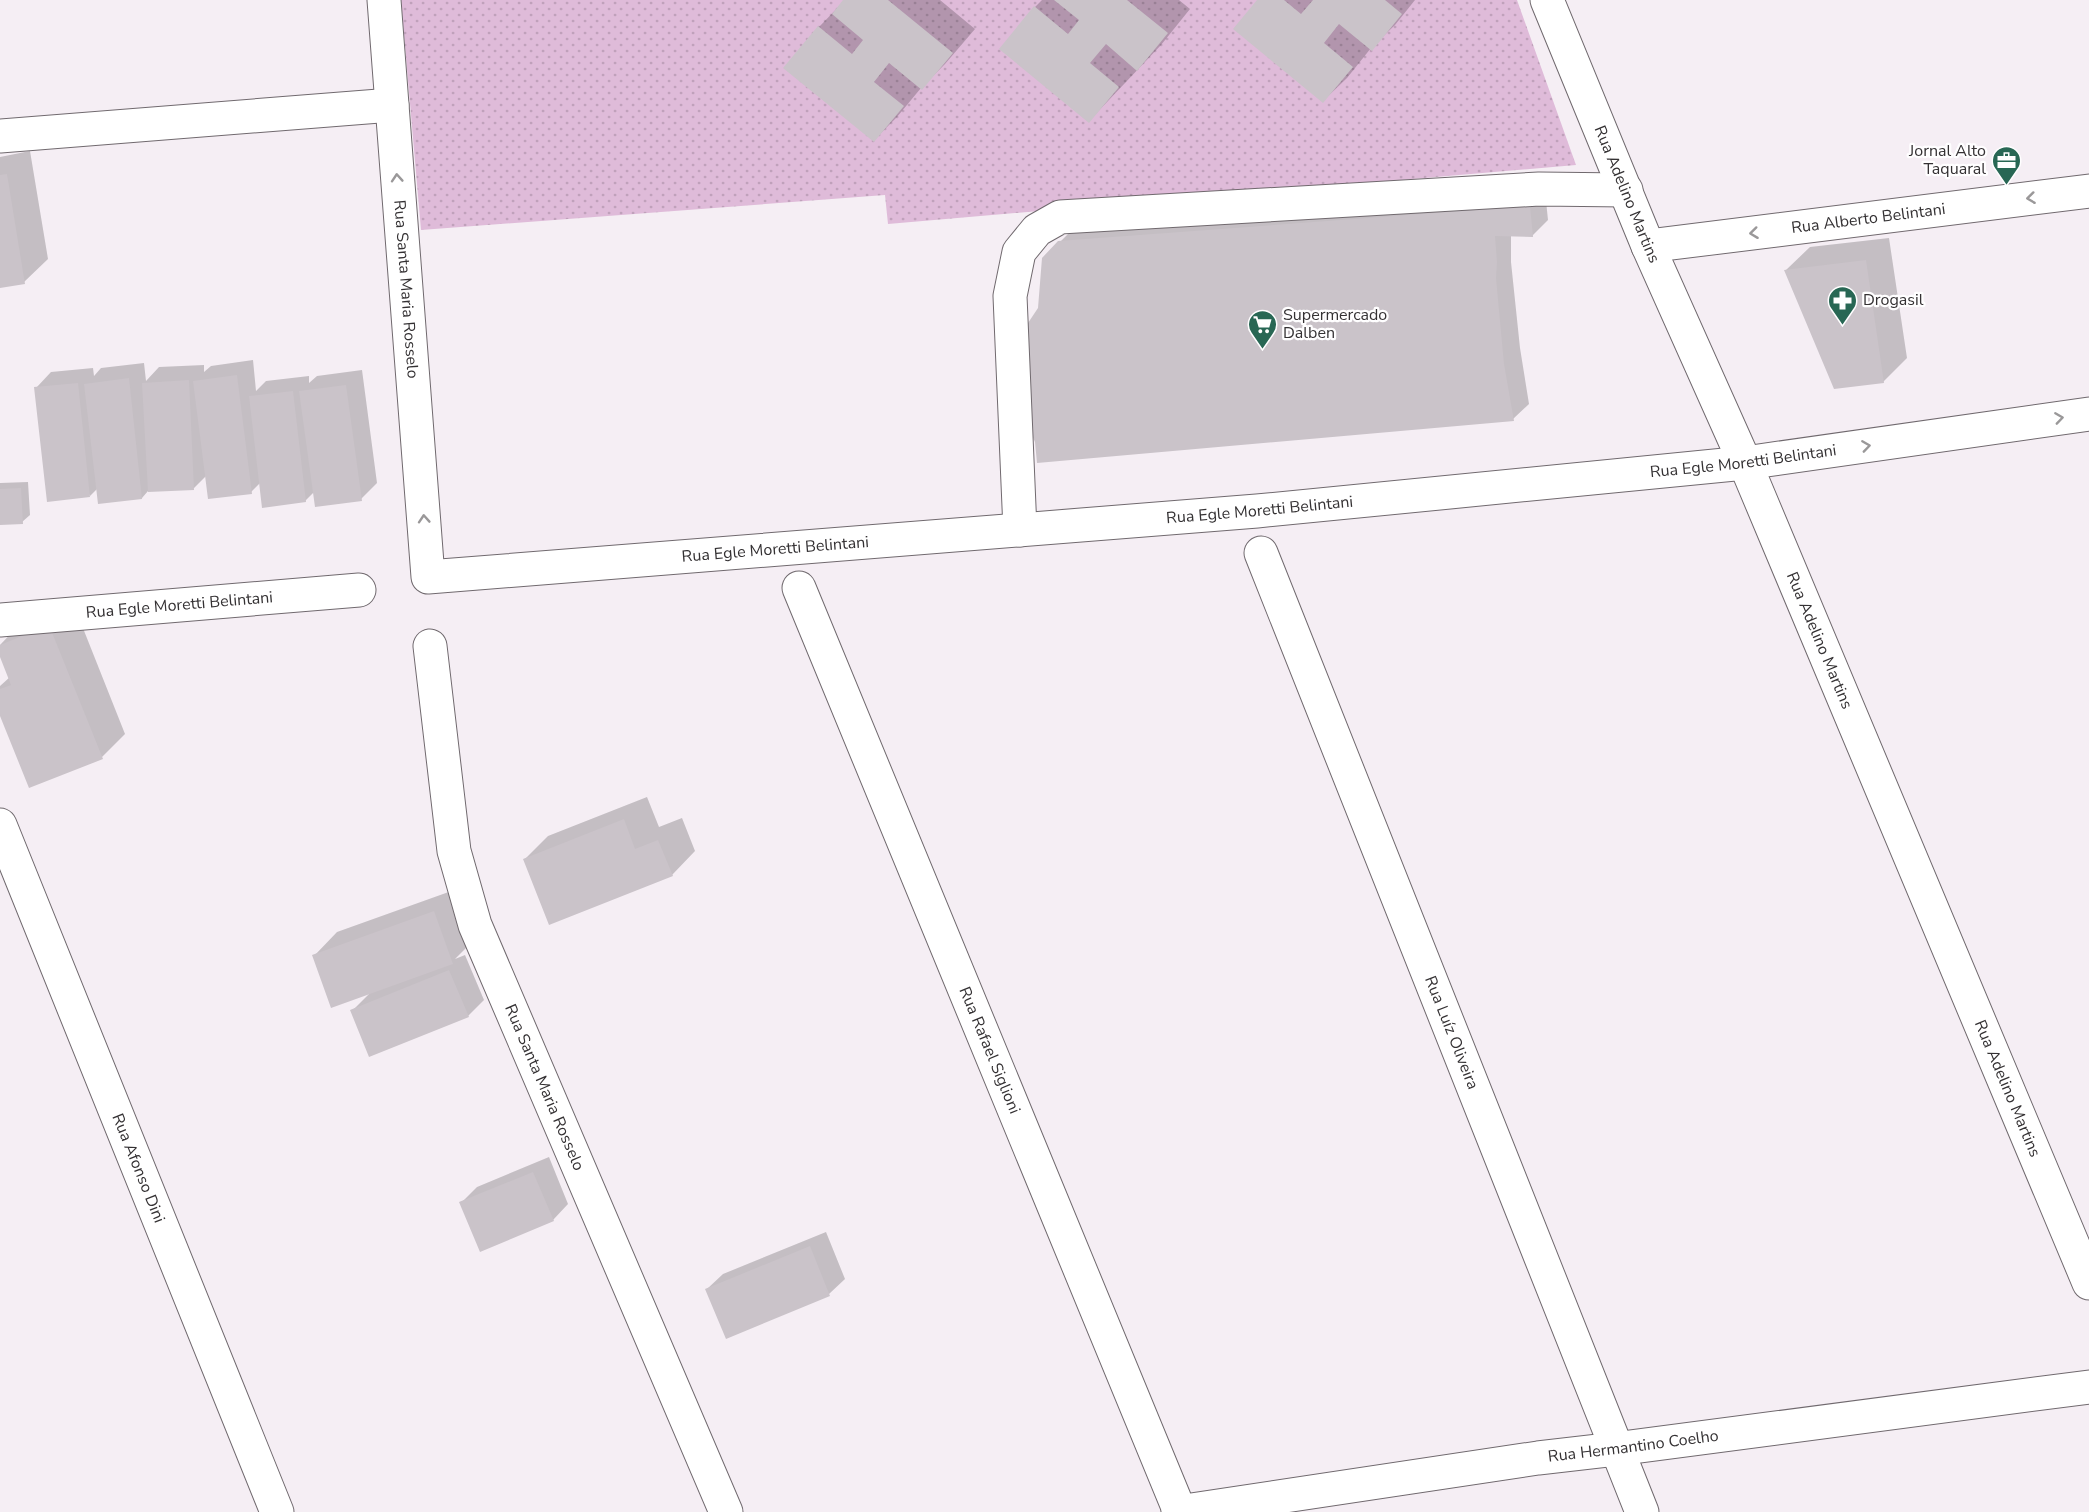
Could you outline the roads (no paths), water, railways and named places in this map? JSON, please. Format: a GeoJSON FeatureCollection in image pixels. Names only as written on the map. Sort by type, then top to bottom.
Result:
{"type":"FeatureCollection","features":[{"type":"Feature","properties":{"kind":"street","name":"Rua Santa Maria Rosselo"},"geometry":{"type":"LineString","coordinates":[[384,0],[428,577]]}},
{"type":"Feature","properties":{"kind":"street","name":"Rua Adelino Martins"},"geometry":{"type":"LineString","coordinates":[[1547,0],[1648,246],[1745,463],[2089,1282]]}},
{"type":"Feature","properties":{"kind":"street"},"geometry":{"type":"LineString","coordinates":[[0,136],[392,105]]}},
{"type":"Feature","properties":{"kind":"street"},"geometry":{"type":"LineString","coordinates":[[1020,530],[1010,296],[1019,252],[1037,230],[1060,217],[1539,189],[1626,190]]}},
{"type":"Feature","properties":{"kind":"street","name":"Rua Alberto Belintani"},"geometry":{"type":"LineString","coordinates":[[1648,246],[2089,191]]}},
{"type":"Feature","properties":{"kind":"street","name":"Rua Egle Moretti Belintani"},"geometry":{"type":"LineString","coordinates":[[428,577],[1269,510],[1745,463],[2089,414]]}},
{"type":"Feature","properties":{"kind":"street","name":"Rua Luíz Oliveira"},"geometry":{"type":"LineString","coordinates":[[1261,553],[1642,1512]]}},
{"type":"Feature","properties":{"kind":"street","name":"Rua Rafael Siglioni"},"geometry":{"type":"LineString","coordinates":[[799,588],[1179,1512]]}},
{"type":"Feature","properties":{"kind":"street","name":"Rua Egle Moretti Belintani"},"geometry":{"type":"LineString","coordinates":[[0,620],[359,590]]}},
{"type":"Feature","properties":{"kind":"street","name":"Rua Santa Maria Rosselo"},"geometry":{"type":"LineString","coordinates":[[430,646],[454,851],[475,925],[726,1512]]}},
{"type":"Feature","properties":{"kind":"street","name":"Rua Afonso Dini"},"geometry":{"type":"LineString","coordinates":[[0,825],[277,1512]]}},
{"type":"Feature","properties":{"kind":"street","name":"Rua Hermantino Coelho"},"geometry":{"type":"LineString","coordinates":[[1179,1512],[1538,1458],[2089,1387]]}},
{"type":"Feature","properties":{"kind":"place","name":"Jornal Alto Taquaral"},"geometry":{"type":"Point","coordinates":[2007,186]}},
{"type":"Feature","properties":{"kind":"place","name":"Drogasil"},"geometry":{"type":"Point","coordinates":[1842,326]}},
{"type":"Feature","properties":{"kind":"place","name":"Supermercado Dalben"},"geometry":{"type":"Point","coordinates":[1262,350]}}]}
